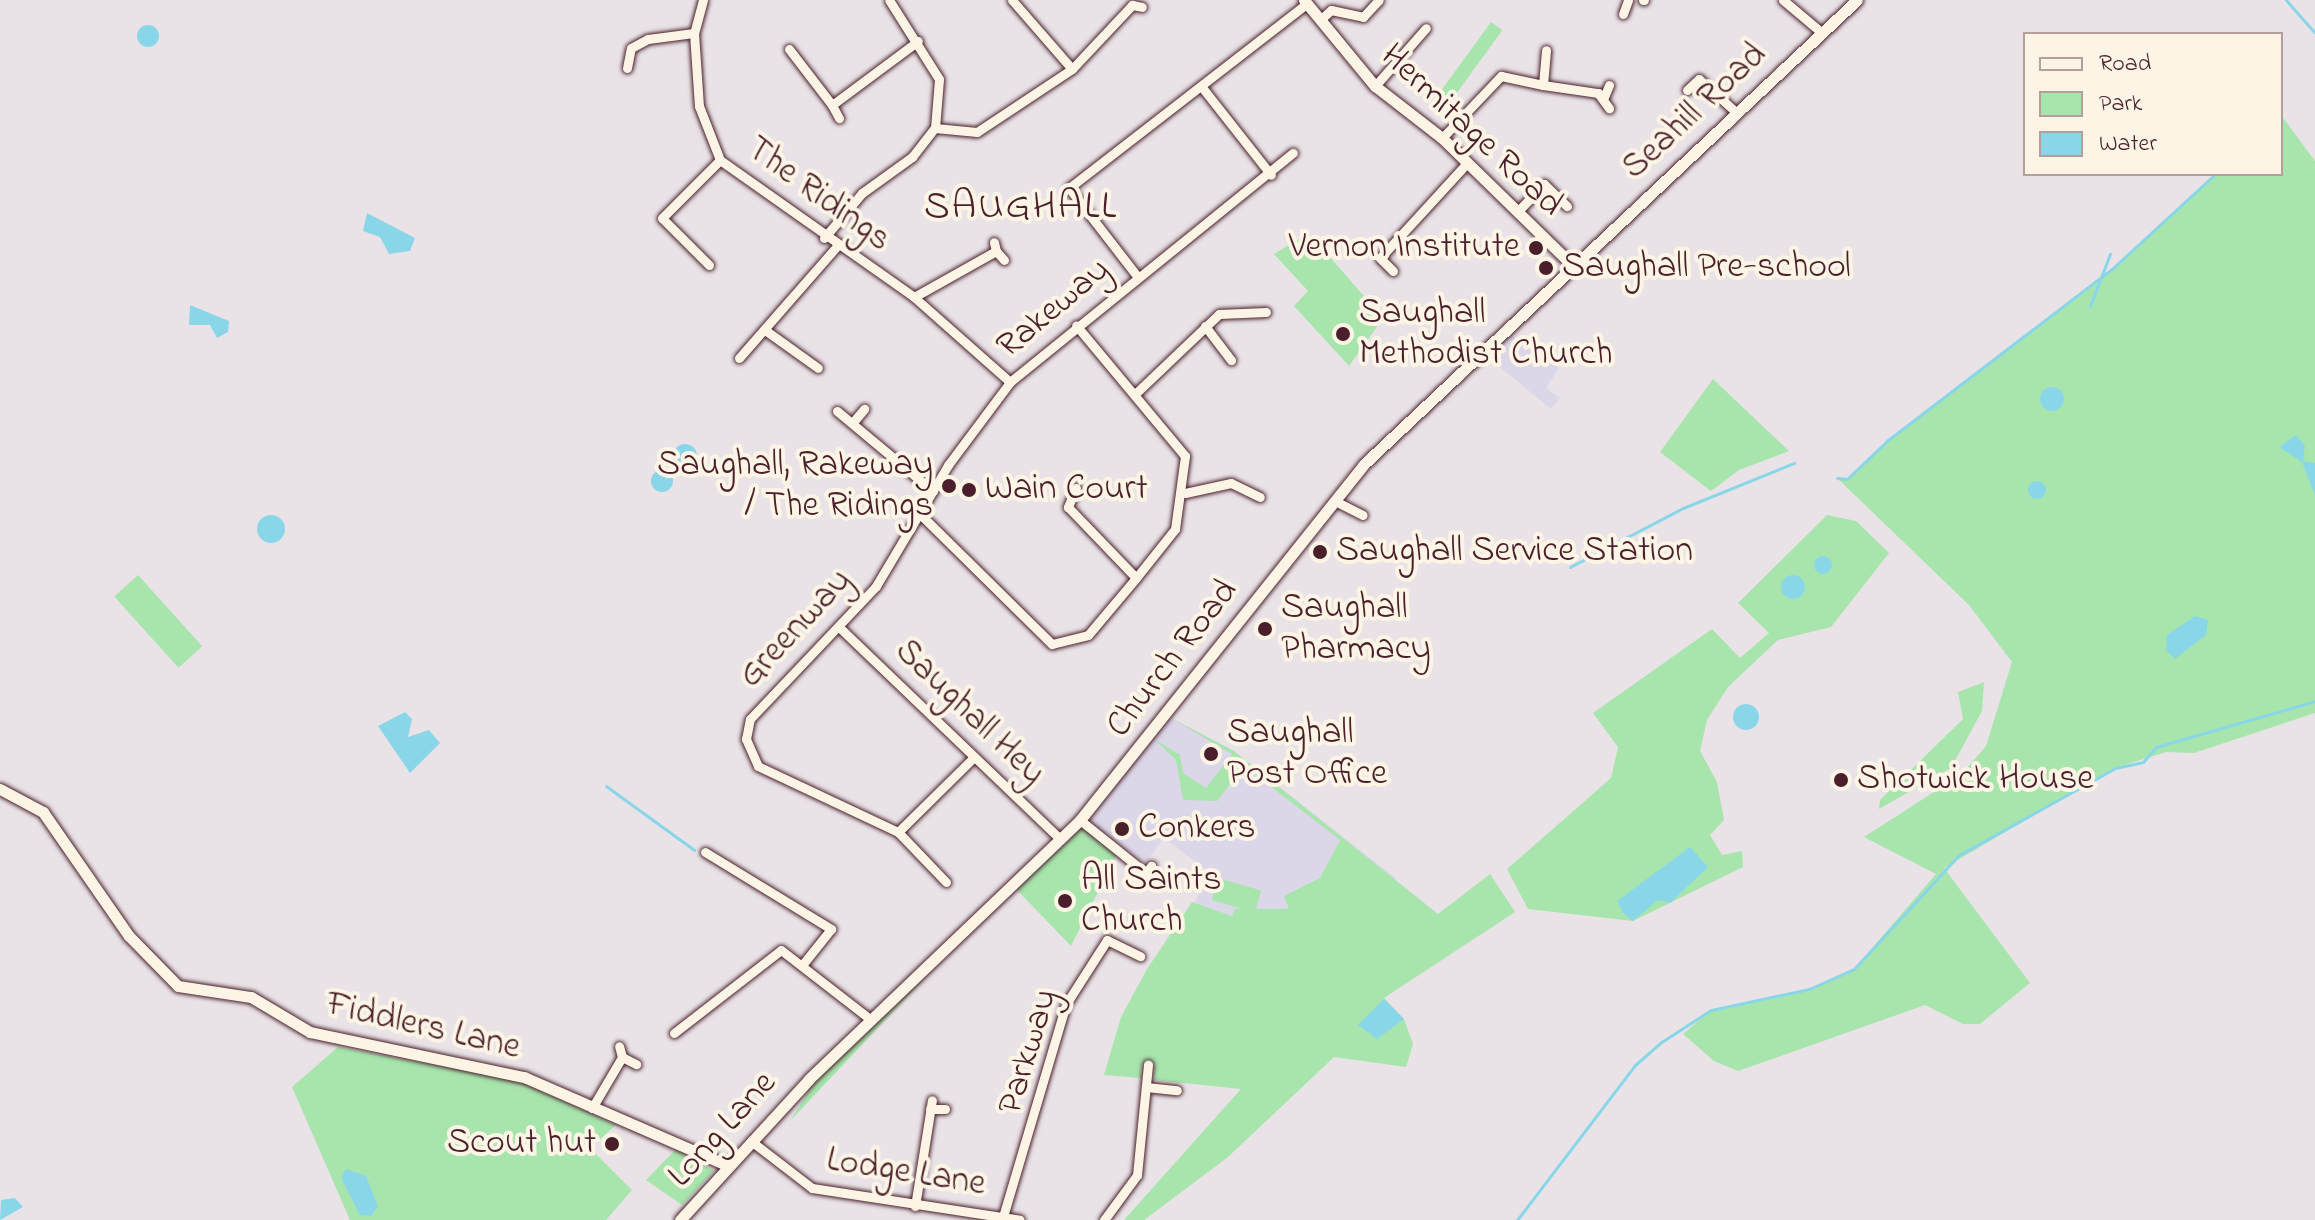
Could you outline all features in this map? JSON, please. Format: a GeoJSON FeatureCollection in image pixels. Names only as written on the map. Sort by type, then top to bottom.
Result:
{"type":"FeatureCollection","features":[{"type":"Feature","properties":{"kind":"street","name":"The Ridings"},"geometry":{"type":"LineString","coordinates":[[703,0],[694,33],[699,106],[720,160],[824,238],[914,297],[1010,382]]}},
{"type":"Feature","properties":{"kind":"street"},"geometry":{"type":"LineString","coordinates":[[824,238],[862,193],[912,157],[935,128],[939,79],[918,41],[889,0]]}},
{"type":"Feature","properties":{"kind":"street"},"geometry":{"type":"LineString","coordinates":[[1012,0],[1072,69]]}},
{"type":"Feature","properties":{"kind":"street"},"geometry":{"type":"LineString","coordinates":[[1320,20],[1331,10],[1363,17],[1379,0]]}},
{"type":"Feature","properties":{"kind":"street"},"geometry":{"type":"LineString","coordinates":[[1783,0],[1821,32]]}},
{"type":"Feature","properties":{"kind":"street","name":"Seahill Road"},"geometry":{"type":"LineString","coordinates":[[1571,264],[1857,0]]}},
{"type":"Feature","properties":{"kind":"street"},"geometry":{"type":"LineString","coordinates":[[1137,276],[1069,188],[1305,2]]}},
{"type":"Feature","properties":{"kind":"street","name":"Hermitage Road"},"geometry":{"type":"LineString","coordinates":[[1305,2],[1375,86],[1442,138],[1571,264]]}},
{"type":"Feature","properties":{"kind":"street"},"geometry":{"type":"LineString","coordinates":[[935,128],[977,132],[1072,69],[1134,4]]}},
{"type":"Feature","properties":{"kind":"street"},"geometry":{"type":"LineString","coordinates":[[1375,86],[1426,28]]}},
{"type":"Feature","properties":{"kind":"street"},"geometry":{"type":"LineString","coordinates":[[622,60],[648,39],[694,33]]}},
{"type":"Feature","properties":{"kind":"street"},"geometry":{"type":"LineString","coordinates":[[832,105],[918,41]]}},
{"type":"Feature","properties":{"kind":"street"},"geometry":{"type":"LineString","coordinates":[[789,49],[839,118]]}},
{"type":"Feature","properties":{"kind":"street"},"geometry":{"type":"LineString","coordinates":[[1543,85],[1546,50]]}},
{"type":"Feature","properties":{"kind":"street"},"geometry":{"type":"LineString","coordinates":[[1442,138],[1501,76],[1604,97]]}},
{"type":"Feature","properties":{"kind":"street"},"geometry":{"type":"LineString","coordinates":[[1687,90],[1699,79],[1737,113]]}},
{"type":"Feature","properties":{"kind":"street"},"geometry":{"type":"LineString","coordinates":[[1609,85],[1604,97],[1609,108]]}},
{"type":"Feature","properties":{"kind":"street"},"geometry":{"type":"LineString","coordinates":[[1201,86],[1271,175]]}},
{"type":"Feature","properties":{"kind":"street","name":"Rakeway"},"geometry":{"type":"LineString","coordinates":[[916,525],[933,491],[1010,382],[1137,276],[1271,175],[1293,153]]}},
{"type":"Feature","properties":{"kind":"street"},"geometry":{"type":"LineString","coordinates":[[703,264],[662,218],[720,160]]}},
{"type":"Feature","properties":{"kind":"street"},"geometry":{"type":"LineString","coordinates":[[1393,271],[1376,254],[1466,164]]}},
{"type":"Feature","properties":{"kind":"street"},"geometry":{"type":"LineString","coordinates":[[1519,210],[1544,184],[1567,206]]}},
{"type":"Feature","properties":{"kind":"street"},"geometry":{"type":"LineString","coordinates":[[739,358],[837,246]]}},
{"type":"Feature","properties":{"kind":"street"},"geometry":{"type":"LineString","coordinates":[[914,297],[995,246],[1004,260]]}},
{"type":"Feature","properties":{"kind":"street","name":"Church Road"},"geometry":{"type":"LineString","coordinates":[[809,1079],[1080,820],[1335,501],[1571,264]]}},
{"type":"Feature","properties":{"kind":"street"},"geometry":{"type":"LineString","coordinates":[[1135,394],[1219,314],[1266,312]]}},
{"type":"Feature","properties":{"kind":"street"},"geometry":{"type":"LineString","coordinates":[[1208,324],[1231,360]]}},
{"type":"Feature","properties":{"kind":"street"},"geometry":{"type":"LineString","coordinates":[[921,515],[1052,644],[1088,635],[1136,578],[1175,529],[1185,493],[1181,447],[1076,325]]}},
{"type":"Feature","properties":{"kind":"street"},"geometry":{"type":"LineString","coordinates":[[765,330],[803,362],[818,368]]}},
{"type":"Feature","properties":{"kind":"street"},"geometry":{"type":"LineString","coordinates":[[854,421],[864,409]]}},
{"type":"Feature","properties":{"kind":"street"},"geometry":{"type":"LineString","coordinates":[[837,411],[854,421],[933,491]]}},
{"type":"Feature","properties":{"kind":"street"},"geometry":{"type":"LineString","coordinates":[[1185,493],[1231,483],[1260,497]]}},
{"type":"Feature","properties":{"kind":"street"},"geometry":{"type":"LineString","coordinates":[[1058,512],[1068,507],[1076,488]]}},
{"type":"Feature","properties":{"kind":"street"},"geometry":{"type":"LineString","coordinates":[[1335,501],[1363,515]]}},
{"type":"Feature","properties":{"kind":"street"},"geometry":{"type":"LineString","coordinates":[[1068,507],[1136,578]]}},
{"type":"Feature","properties":{"kind":"street","name":"Greenway"},"geometry":{"type":"LineString","coordinates":[[916,525],[839,627],[750,719],[750,754],[758,766],[898,832],[946,882]]}},
{"type":"Feature","properties":{"kind":"street","name":"Saughall Hey"},"geometry":{"type":"LineString","coordinates":[[839,627],[1060,839]]}},
{"type":"Feature","properties":{"kind":"street"},"geometry":{"type":"LineString","coordinates":[[898,832],[974,757]]}},
{"type":"Feature","properties":{"kind":"street","name":"Fiddlers Lane"},"geometry":{"type":"LineString","coordinates":[[0,789],[43,812],[129,936],[178,986],[251,997],[310,1032],[524,1077],[592,1108],[679,1139],[726,1165]]}},
{"type":"Feature","properties":{"kind":"street"},"geometry":{"type":"LineString","coordinates":[[1080,820],[1145,873]]}},
{"type":"Feature","properties":{"kind":"street"},"geometry":{"type":"LineString","coordinates":[[705,852],[835,930],[803,964]]}},
{"type":"Feature","properties":{"kind":"street","name":"Parkway"},"geometry":{"type":"LineString","coordinates":[[1003,1219],[1066,1004],[1107,940],[1140,956]]}},
{"type":"Feature","properties":{"kind":"street"},"geometry":{"type":"LineString","coordinates":[[674,1033],[769,955],[781,950],[803,964],[870,1019]]}},
{"type":"Feature","properties":{"kind":"street"},"geometry":{"type":"LineString","coordinates":[[592,1108],[620,1052],[636,1064]]}},
{"type":"Feature","properties":{"kind":"street"},"geometry":{"type":"LineString","coordinates":[[1104,1220],[1137,1175],[1148,1065]]}},
{"type":"Feature","properties":{"kind":"street","name":"Long Lane"},"geometry":{"type":"LineString","coordinates":[[680,1220],[726,1165],[809,1079]]}},
{"type":"Feature","properties":{"kind":"street"},"geometry":{"type":"LineString","coordinates":[[1146,1087],[1177,1090]]}},
{"type":"Feature","properties":{"kind":"street"},"geometry":{"type":"LineString","coordinates":[[915,1206],[931,1104],[945,1109]]}},
{"type":"Feature","properties":{"kind":"street","name":"Lodge Lane"},"geometry":{"type":"LineString","coordinates":[[751,1141],[812,1188],[915,1206],[942,1215],[1020,1220]]}},
{"type":"Feature","properties":{"kind":"shaded area"},"geometry":{"type":"Polygon","coordinates":[[[1510,334],[1559,368],[1546,388],[1560,398],[1551,409],[1486,356],[1510,334]]]}},
{"type":"Feature","properties":{"kind":"shaded area"},"geometry":{"type":"Polygon","coordinates":[[[1171,718],[1234,751],[1397,879],[1156,957],[1213,875],[1164,838],[1145,863],[1086,821],[1171,718]]]}},
{"type":"Feature","properties":{"kind":"green space"},"geometry":{"type":"Polygon","coordinates":[[[1491,22],[1502,30],[1450,102],[1439,94],[1491,22]]]}},
{"type":"Feature","properties":{"kind":"green space"},"geometry":{"type":"Polygon","coordinates":[[[2283,118],[2315,161],[2315,713],[2194,753],[2166,752],[2115,768],[1944,868],[2030,983],[1980,1024],[1963,1024],[1925,1005],[1738,1071],[1714,1061],[1683,1034],[1711,1010],[1809,989],[1854,969],[1936,874],[1864,837],[1962,774],[1986,746],[2012,662],[1969,605],[1837,478],[1847,479],[1888,440],[2114,267],[2213,176],[2283,176],[2283,118]]]}},
{"type":"Feature","properties":{"kind":"green space"},"geometry":{"type":"Polygon","coordinates":[[[1309,233],[1383,318],[1349,366],[1294,306],[1308,291],[1274,254],[1309,233]]]}},
{"type":"Feature","properties":{"kind":"green space"},"geometry":{"type":"Polygon","coordinates":[[[1713,379],[1789,451],[1739,470],[1711,491],[1660,452],[1713,379]]]}},
{"type":"Feature","properties":{"kind":"green space"},"geometry":{"type":"Polygon","coordinates":[[[1827,515],[1856,521],[1889,553],[1831,627],[1778,640],[1728,687],[1707,720],[1700,751],[1717,782],[1724,820],[1710,835],[1722,855],[1742,851],[1743,867],[1633,921],[1528,909],[1507,869],[1611,778],[1618,747],[1593,713],[1712,629],[1740,658],[1769,633],[1738,603],[1827,515]]]}},
{"type":"Feature","properties":{"kind":"green space"},"geometry":{"type":"Polygon","coordinates":[[[138,575],[202,646],[178,668],[114,596],[138,575]]]}},
{"type":"Feature","properties":{"kind":"green space"},"geometry":{"type":"Polygon","coordinates":[[[1984,682],[1982,711],[1951,768],[1879,809],[1880,800],[1963,719],[1958,692],[1984,682]]]}},
{"type":"Feature","properties":{"kind":"green space"},"geometry":{"type":"Polygon","coordinates":[[[1171,718],[1234,751],[1438,914],[1490,874],[1515,912],[1384,998],[1404,1019],[1413,1044],[1406,1067],[1334,1057],[1228,1157],[1144,1220],[1124,1220],[1241,1089],[1154,1080],[1154,1064],[1142,1064],[1141,1078],[1104,1075],[1121,1017],[1147,969],[1192,902],[1232,916],[1235,909],[1289,909],[1284,896],[1320,878],[1340,840],[1244,766],[1217,801],[1183,800],[1176,760],[1154,739],[1180,755],[1183,773],[1206,788],[1232,754],[1171,718]]]}},
{"type":"Feature","properties":{"kind":"green space"},"geometry":{"type":"Polygon","coordinates":[[[1080,826],[1117,854],[1071,946],[1016,889],[1080,826]]]}},
{"type":"Feature","properties":{"kind":"green space"},"geometry":{"type":"Polygon","coordinates":[[[1218,878],[1261,890],[1255,913],[1212,900],[1218,878]]]}},
{"type":"Feature","properties":{"kind":"green space"},"geometry":{"type":"Polygon","coordinates":[[[927,976],[790,1121],[816,1079],[927,976]]]}},
{"type":"Feature","properties":{"kind":"green space"},"geometry":{"type":"Polygon","coordinates":[[[338,1047],[517,1080],[616,1125],[590,1148],[632,1190],[606,1220],[350,1220],[292,1087],[338,1047]]]}},
{"type":"Feature","properties":{"kind":"green space"},"geometry":{"type":"Polygon","coordinates":[[[676,1149],[714,1171],[682,1205],[646,1180],[676,1149]]]}},
{"type":"Feature","properties":{"kind":"water"},"geometry":{"type":"Polygon","coordinates":[[[148,25],[156,28],[159,36],[156,44],[148,47],[140,44],[137,36],[140,28],[148,25]]]}},
{"type":"Feature","properties":{"kind":"water"},"geometry":{"type":"Polygon","coordinates":[[[367,213],[415,238],[410,251],[389,254],[380,237],[363,231],[367,213]]]}},
{"type":"Feature","properties":{"kind":"water"},"geometry":{"type":"Polygon","coordinates":[[[190,305],[229,321],[228,332],[217,338],[210,325],[189,325],[190,305]]]}},
{"type":"Feature","properties":{"kind":"water"},"geometry":{"type":"Polygon","coordinates":[[[2052,387],[2060,391],[2064,399],[2060,407],[2052,411],[2044,407],[2040,399],[2044,391],[2052,387]]]}},
{"type":"Feature","properties":{"kind":"water"},"geometry":{"type":"Polygon","coordinates":[[[2296,435],[2305,446],[2303,461],[2315,463],[2315,495],[2302,462],[2279,447],[2296,435]]]}},
{"type":"Feature","properties":{"kind":"water"},"geometry":{"type":"Polygon","coordinates":[[[685,444],[696,451],[697,456],[690,467],[685,468],[674,461],[673,456],[680,445],[685,444]]]}},
{"type":"Feature","properties":{"kind":"water"},"geometry":{"type":"Polygon","coordinates":[[[662,470],[670,473],[673,481],[670,489],[662,492],[654,489],[651,481],[654,473],[662,470]]]}},
{"type":"Feature","properties":{"kind":"water"},"geometry":{"type":"Polygon","coordinates":[[[2037,481],[2046,490],[2037,499],[2028,490],[2037,481]]]}},
{"type":"Feature","properties":{"kind":"water"},"geometry":{"type":"Polygon","coordinates":[[[271,515],[281,519],[285,529],[281,539],[271,543],[261,539],[257,529],[261,519],[271,515]]]}},
{"type":"Feature","properties":{"kind":"water"},"geometry":{"type":"Polygon","coordinates":[[[1819,556],[1827,556],[1832,565],[1830,572],[1819,574],[1814,569],[1814,561],[1819,556]]]}},
{"type":"Feature","properties":{"kind":"water"},"geometry":{"type":"Polygon","coordinates":[[[1793,575],[1804,582],[1805,587],[1798,598],[1793,599],[1782,592],[1781,587],[1788,576],[1793,575]]]}},
{"type":"Feature","properties":{"kind":"water"},"geometry":{"type":"Polygon","coordinates":[[[2195,616],[2208,620],[2206,635],[2175,659],[2166,650],[2167,635],[2195,616]]]}},
{"type":"Feature","properties":{"kind":"water"},"geometry":{"type":"Polygon","coordinates":[[[1746,704],[1755,708],[1759,717],[1755,726],[1746,730],[1737,726],[1733,717],[1737,708],[1746,704]]]}},
{"type":"Feature","properties":{"kind":"water"},"geometry":{"type":"Polygon","coordinates":[[[405,712],[412,719],[408,737],[429,730],[440,743],[410,773],[378,726],[405,712]]]}},
{"type":"Feature","properties":{"kind":"water"},"geometry":{"type":"Polygon","coordinates":[[[1690,847],[1708,867],[1670,903],[1658,900],[1633,921],[1623,913],[1617,901],[1690,847]]]}},
{"type":"Feature","properties":{"kind":"water"},"geometry":{"type":"Polygon","coordinates":[[[1384,999],[1404,1019],[1377,1039],[1358,1025],[1384,999]]]}},
{"type":"Feature","properties":{"kind":"water"},"geometry":{"type":"Polygon","coordinates":[[[346,1169],[366,1176],[378,1206],[371,1216],[360,1215],[341,1178],[346,1169]]]}},
{"type":"Feature","properties":{"kind":"water"},"geometry":{"type":"Polygon","coordinates":[[[15,1198],[23,1207],[0,1220],[1,1200],[15,1198]]]}},
{"type":"Feature","properties":{"kind":"waterway"},"geometry":{"type":"LineString","coordinates":[[2286,0],[2315,33]]}},
{"type":"Feature","properties":{"kind":"waterway"},"geometry":{"type":"LineString","coordinates":[[1837,478],[1847,479],[1888,440],[2114,267],[2213,176]]}},
{"type":"Feature","properties":{"kind":"waterway"},"geometry":{"type":"LineString","coordinates":[[2090,306],[2110,254]]}},
{"type":"Feature","properties":{"kind":"waterway"},"geometry":{"type":"LineString","coordinates":[[1570,567],[1683,508],[1794,463]]}},
{"type":"Feature","properties":{"kind":"waterway"},"geometry":{"type":"LineString","coordinates":[[1517,1220],[1635,1065],[1663,1041],[1711,1010],[1809,989],[1854,969],[1959,855],[2115,768],[2143,762],[2156,747],[2315,701]]}},
{"type":"Feature","properties":{"kind":"waterway"},"geometry":{"type":"LineString","coordinates":[[606,786],[694,850]]}},
{"type":"Feature","properties":{"kind":"place","name":"Vernon Institute"},"geometry":{"type":"Point","coordinates":[1536,248]}},
{"type":"Feature","properties":{"kind":"place","name":"Saughall Pre-school"},"geometry":{"type":"Point","coordinates":[1546,268]}},
{"type":"Feature","properties":{"kind":"place","name":"Saughall Methodist Church"},"geometry":{"type":"Point","coordinates":[1343,334]}},
{"type":"Feature","properties":{"kind":"place","name":"Saughall, Rakeway / The Ridings"},"geometry":{"type":"Point","coordinates":[949,486]}},
{"type":"Feature","properties":{"kind":"place","name":"Wain Court"},"geometry":{"type":"Point","coordinates":[969,490]}},
{"type":"Feature","properties":{"kind":"place","name":"Saughall Service Station"},"geometry":{"type":"Point","coordinates":[1320,552]}},
{"type":"Feature","properties":{"kind":"place","name":"Saughall Pharmacy"},"geometry":{"type":"Point","coordinates":[1265,629]}},
{"type":"Feature","properties":{"kind":"place","name":"Saughall Post Office"},"geometry":{"type":"Point","coordinates":[1211,754]}},
{"type":"Feature","properties":{"kind":"place","name":"Shotwick House"},"geometry":{"type":"Point","coordinates":[1841,780]}},
{"type":"Feature","properties":{"kind":"place","name":"Conkers"},"geometry":{"type":"Point","coordinates":[1122,829]}},
{"type":"Feature","properties":{"kind":"place","name":"All Saints Church"},"geometry":{"type":"Point","coordinates":[1065,901]}},
{"type":"Feature","properties":{"kind":"place","name":"Scout hut"},"geometry":{"type":"Point","coordinates":[612,1144]}},
{"type":"Feature","properties":{"kind":"district","name":"SAUGHALL"},"geometry":{"type":"Point","coordinates":[1021,208]}}]}
